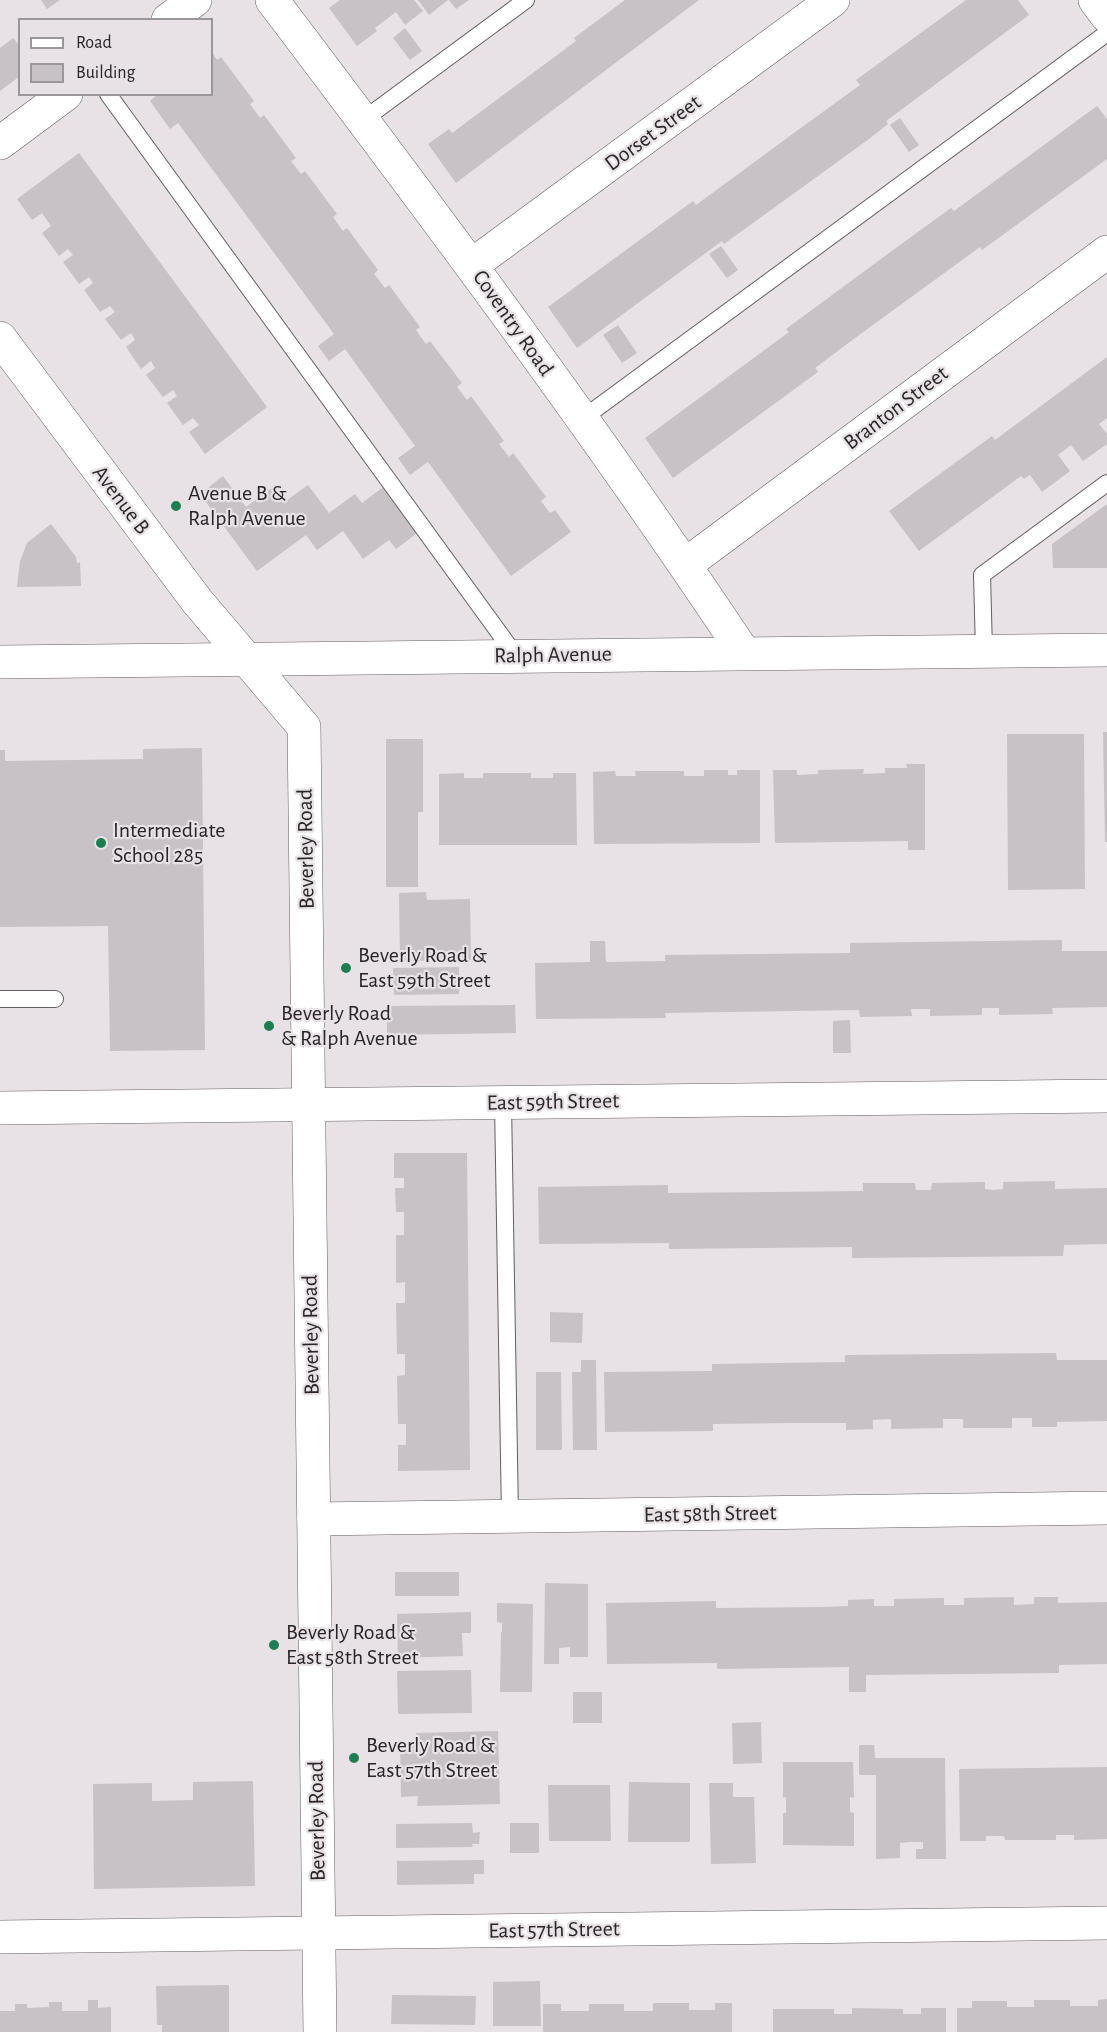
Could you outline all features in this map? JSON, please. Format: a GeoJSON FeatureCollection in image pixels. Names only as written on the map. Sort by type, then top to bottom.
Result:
{"type":"FeatureCollection","features":[{"type":"Feature","properties":{"kind":"street"},"geometry":{"type":"LineString","coordinates":[[171,18],[195,0]]}},
{"type":"Feature","properties":{"kind":"street","name":"Coventry Road"},"geometry":{"type":"LineString","coordinates":[[272,0],[472,265],[685,565],[744,653]]}},
{"type":"Feature","properties":{"kind":"street","name":"Dorset Street"},"geometry":{"type":"LineString","coordinates":[[472,265],[833,0]]}},
{"type":"Feature","properties":{"kind":"street"},"geometry":{"type":"LineString","coordinates":[[1095,0],[1107,16]]}},
{"type":"Feature","properties":{"kind":"street"},"geometry":{"type":"LineString","coordinates":[[0,143],[63,96]]}},
{"type":"Feature","properties":{"kind":"street","name":"Branton Street"},"geometry":{"type":"LineString","coordinates":[[685,565],[1107,252]]}},
{"type":"Feature","properties":{"kind":"street","name":"Avenue B"},"geometry":{"type":"LineString","coordinates":[[0,338],[197,601],[248,658]]}},
{"type":"Feature","properties":{"kind":"street","name":"Ralph Avenue"},"geometry":{"type":"LineString","coordinates":[[0,662],[1107,650]]}},
{"type":"Feature","properties":{"kind":"street","name":"Beverley Road"},"geometry":{"type":"LineString","coordinates":[[248,658],[304,727],[320,2032]]}},
{"type":"Feature","properties":{"kind":"street","name":"East 59th Street"},"geometry":{"type":"LineString","coordinates":[[0,1108],[1107,1096]]}},
{"type":"Feature","properties":{"kind":"street","name":"East 58th Street"},"geometry":{"type":"LineString","coordinates":[[314,1519],[1107,1508]]}},
{"type":"Feature","properties":{"kind":"street","name":"East 57th Street"},"geometry":{"type":"LineString","coordinates":[[0,1937],[1107,1923]]}},
{"type":"Feature","properties":{"kind":"lane"},"geometry":{"type":"LineString","coordinates":[[363,120],[526,0]]}},
{"type":"Feature","properties":{"kind":"lane"},"geometry":{"type":"LineString","coordinates":[[582,419],[1107,33]]}},
{"type":"Feature","properties":{"kind":"lane"},"geometry":{"type":"LineString","coordinates":[[109,96],[516,656]]}},
{"type":"Feature","properties":{"kind":"lane"},"geometry":{"type":"LineString","coordinates":[[984,651],[982,575],[1107,483]]}},
{"type":"Feature","properties":{"kind":"lane"},"geometry":{"type":"LineString","coordinates":[[0,999],[56,999]]}},
{"type":"Feature","properties":{"kind":"lane"},"geometry":{"type":"LineString","coordinates":[[503,1102],[510,1516]]}},
{"type":"Feature","properties":{"kind":"building"},"geometry":{"type":"Polygon","coordinates":[[[41,0],[60,0],[47,9],[41,0]]]}},
{"type":"Feature","properties":{"kind":"building"},"geometry":{"type":"Polygon","coordinates":[[[340,0],[414,0],[423,11],[405,25],[396,12],[375,28],[377,31],[357,46],[329,8],[340,0]]]}},
{"type":"Feature","properties":{"kind":"building"},"geometry":{"type":"Polygon","coordinates":[[[418,0],[448,0],[429,15],[418,0]]]}},
{"type":"Feature","properties":{"kind":"building"},"geometry":{"type":"Polygon","coordinates":[[[449,0],[469,0],[456,9],[449,0]]]}},
{"type":"Feature","properties":{"kind":"building"},"geometry":{"type":"Polygon","coordinates":[[[625,0],[699,0],[456,183],[428,144],[449,129],[452,133],[576,41],[574,38],[625,0]]]}},
{"type":"Feature","properties":{"kind":"building"},"geometry":{"type":"Polygon","coordinates":[[[966,0],[1018,0],[1029,15],[886,121],[888,124],[869,139],[724,244],[722,241],[577,348],[548,307],[693,201],[696,205],[860,85],[856,80],[966,0]]]}},
{"type":"Feature","properties":{"kind":"building"},"geometry":{"type":"Polygon","coordinates":[[[405,28],[422,51],[410,60],[393,38],[405,28]]]}},
{"type":"Feature","properties":{"kind":"building"},"geometry":{"type":"Polygon","coordinates":[[[13,38],[18,44],[18,78],[0,91],[0,48],[13,38]]]}},
{"type":"Feature","properties":{"kind":"building"},"geometry":{"type":"Polygon","coordinates":[[[213,54],[217,60],[221,57],[254,101],[250,104],[260,118],[264,115],[296,158],[291,161],[301,174],[305,171],[337,214],[333,217],[343,231],[347,228],[378,270],[374,274],[385,288],[389,285],[420,327],[416,330],[426,344],[430,341],[462,383],[457,387],[467,400],[471,396],[504,441],[499,444],[509,457],[513,453],[546,497],[541,501],[550,513],[555,510],[571,532],[511,576],[428,462],[410,475],[398,458],[415,446],[345,349],[329,361],[318,346],[334,334],[178,123],[170,129],[150,101],[156,96],[213,96],[213,54]]]}},
{"type":"Feature","properties":{"kind":"building"},"geometry":{"type":"Polygon","coordinates":[[[1097,106],[1107,119],[1107,159],[982,250],[980,247],[855,338],[815,368],[818,372],[673,478],[645,438],[789,332],[786,329],[889,253],[951,208],[954,211],[1097,106]]]}},
{"type":"Feature","properties":{"kind":"building"},"geometry":{"type":"Polygon","coordinates":[[[900,118],[919,145],[909,152],[890,125],[900,118]]]}},
{"type":"Feature","properties":{"kind":"building"},"geometry":{"type":"Polygon","coordinates":[[[79,153],[267,407],[205,454],[189,432],[199,425],[193,418],[183,425],[167,403],[177,396],[173,390],[163,397],[146,375],[155,368],[151,361],[141,369],[126,347],[135,340],[131,333],[121,340],[105,319],[115,312],[110,306],[100,312],[84,290],[93,283],[89,277],[79,284],[63,262],[73,255],[68,249],[59,256],[42,233],[51,226],[42,213],[32,220],[17,199],[79,153]]]}},
{"type":"Feature","properties":{"kind":"building"},"geometry":{"type":"Polygon","coordinates":[[[721,246],[738,270],[727,278],[709,254],[721,246]]]}},
{"type":"Feature","properties":{"kind":"building"},"geometry":{"type":"Polygon","coordinates":[[[618,325],[637,353],[622,363],[603,335],[618,325]]]}},
{"type":"Feature","properties":{"kind":"building"},"geometry":{"type":"Polygon","coordinates":[[[1107,357],[1107,418],[1099,424],[1107,434],[1107,444],[1083,461],[1071,445],[1058,455],[1070,471],[1042,492],[1030,475],[1024,479],[1021,476],[919,551],[889,511],[992,436],[995,440],[1107,357]]]}},
{"type":"Feature","properties":{"kind":"building"},"geometry":{"type":"Polygon","coordinates":[[[223,476],[246,507],[272,488],[283,503],[308,485],[329,513],[355,494],[362,503],[386,485],[420,531],[396,549],[389,540],[363,559],[343,531],[317,550],[306,535],[257,571],[200,494],[223,476]]]}},
{"type":"Feature","properties":{"kind":"building"},"geometry":{"type":"Polygon","coordinates":[[[1107,504],[1107,568],[1053,568],[1052,544],[1107,504]]]}},
{"type":"Feature","properties":{"kind":"building"},"geometry":{"type":"Polygon","coordinates":[[[51,524],[76,557],[77,563],[80,562],[81,586],[17,587],[20,561],[27,543],[51,524]]]}},
{"type":"Feature","properties":{"kind":"building"},"geometry":{"type":"Polygon","coordinates":[[[1103,732],[1107,732],[1107,842],[1105,842],[1103,732]]]}},
{"type":"Feature","properties":{"kind":"building"},"geometry":{"type":"Polygon","coordinates":[[[1007,734],[1084,734],[1085,889],[1008,890],[1007,734]]]}},
{"type":"Feature","properties":{"kind":"building"},"geometry":{"type":"Polygon","coordinates":[[[386,739],[423,739],[423,812],[418,812],[418,887],[386,887],[386,739]]]}},
{"type":"Feature","properties":{"kind":"building","name":"Intermediate School 285"},"geometry":{"type":"Polygon","coordinates":[[[202,748],[205,1050],[110,1051],[108,926],[0,927],[0,750],[5,750],[5,761],[143,759],[143,749],[202,748]]]}},
{"type":"Feature","properties":{"kind":"building"},"geometry":{"type":"Polygon","coordinates":[[[906,764],[925,764],[925,850],[908,850],[908,841],[775,843],[773,770],[797,770],[797,775],[818,774],[818,770],[864,769],[863,774],[885,773],[885,768],[907,768],[906,764]]]}},
{"type":"Feature","properties":{"kind":"building"},"geometry":{"type":"Polygon","coordinates":[[[704,770],[728,770],[728,775],[737,775],[737,770],[760,770],[760,843],[594,844],[593,772],[615,771],[616,776],[636,776],[635,771],[684,771],[684,776],[704,776],[704,770]]]}},
{"type":"Feature","properties":{"kind":"building"},"geometry":{"type":"Polygon","coordinates":[[[464,773],[464,778],[483,778],[483,773],[531,773],[531,778],[553,778],[553,773],[576,773],[577,845],[439,845],[439,774],[464,773]]]}},
{"type":"Feature","properties":{"kind":"building"},"geometry":{"type":"Polygon","coordinates":[[[426,892],[427,900],[470,899],[471,960],[400,961],[399,893],[426,892]]]}},
{"type":"Feature","properties":{"kind":"building"},"geometry":{"type":"Polygon","coordinates":[[[1062,940],[1062,951],[1107,951],[1107,1007],[1052,1008],[1053,1014],[999,1015],[999,1008],[982,1008],[982,1015],[930,1016],[930,1009],[911,1009],[912,1016],[860,1017],[859,1010],[665,1013],[666,1018],[536,1019],[535,963],[590,962],[590,941],[605,941],[606,962],[665,961],[665,955],[850,953],[850,943],[1062,940]]]}},
{"type":"Feature","properties":{"kind":"building"},"geometry":{"type":"Polygon","coordinates":[[[459,967],[459,994],[394,995],[393,968],[459,967]]]}},
{"type":"Feature","properties":{"kind":"building"},"geometry":{"type":"Polygon","coordinates":[[[515,1005],[516,1033],[387,1035],[387,1006],[515,1005]]]}},
{"type":"Feature","properties":{"kind":"building"},"geometry":{"type":"Polygon","coordinates":[[[850,1020],[851,1053],[833,1053],[833,1021],[850,1020]]]}},
{"type":"Feature","properties":{"kind":"building"},"geometry":{"type":"Polygon","coordinates":[[[394,1153],[467,1153],[470,1470],[398,1471],[398,1445],[406,1445],[406,1424],[398,1424],[397,1376],[405,1375],[405,1354],[397,1354],[396,1303],[405,1303],[405,1282],[396,1283],[396,1235],[404,1235],[404,1212],[396,1212],[395,1188],[404,1188],[404,1178],[394,1178],[394,1153]]]}},
{"type":"Feature","properties":{"kind":"building"},"geometry":{"type":"Polygon","coordinates":[[[1055,1181],[1055,1189],[1107,1188],[1107,1244],[1064,1245],[1063,1256],[852,1258],[852,1247],[669,1249],[669,1243],[539,1244],[538,1187],[668,1185],[668,1193],[863,1191],[863,1183],[915,1183],[916,1190],[931,1190],[932,1183],[985,1182],[985,1189],[993,1190],[1003,1189],[1003,1182],[1055,1181]]]}},
{"type":"Feature","properties":{"kind":"building"},"geometry":{"type":"Polygon","coordinates":[[[550,1312],[583,1313],[582,1343],[550,1342],[550,1312]]]}},
{"type":"Feature","properties":{"kind":"building"},"geometry":{"type":"Polygon","coordinates":[[[1056,1353],[1057,1360],[1107,1360],[1107,1421],[1057,1422],[1057,1427],[1032,1427],[1032,1418],[1012,1418],[1012,1428],[963,1428],[963,1419],[943,1419],[943,1428],[891,1429],[891,1419],[873,1420],[873,1429],[846,1430],[846,1423],[792,1423],[713,1424],[713,1431],[605,1432],[604,1372],[712,1371],[712,1364],[845,1362],[845,1355],[1056,1353]]]}},
{"type":"Feature","properties":{"kind":"building"},"geometry":{"type":"Polygon","coordinates":[[[581,1360],[596,1360],[597,1450],[573,1450],[572,1372],[581,1372],[581,1360]]]}},
{"type":"Feature","properties":{"kind":"building"},"geometry":{"type":"Polygon","coordinates":[[[536,1372],[561,1372],[562,1450],[536,1450],[536,1372]]]}},
{"type":"Feature","properties":{"kind":"building"},"geometry":{"type":"Polygon","coordinates":[[[395,1572],[459,1572],[459,1596],[395,1596],[395,1572]]]}},
{"type":"Feature","properties":{"kind":"building"},"geometry":{"type":"Polygon","coordinates":[[[545,1583],[588,1584],[588,1657],[570,1657],[570,1647],[559,1648],[559,1664],[544,1664],[545,1583]]]}},
{"type":"Feature","properties":{"kind":"building"},"geometry":{"type":"Polygon","coordinates":[[[1014,1597],[1014,1605],[1034,1604],[1034,1597],[1058,1597],[1058,1603],[1107,1602],[1107,1664],[1059,1665],[1059,1673],[866,1675],[866,1692],[849,1692],[849,1667],[717,1669],[717,1663],[607,1664],[606,1603],[716,1601],[716,1608],[824,1607],[848,1606],[848,1600],[874,1599],[874,1606],[894,1606],[894,1599],[944,1598],[944,1605],[964,1605],[964,1598],[1014,1597]]]}},
{"type":"Feature","properties":{"kind":"building"},"geometry":{"type":"Polygon","coordinates":[[[497,1603],[533,1604],[532,1692],[500,1692],[502,1623],[497,1622],[497,1603]]]}},
{"type":"Feature","properties":{"kind":"building"},"geometry":{"type":"Polygon","coordinates":[[[471,1612],[471,1633],[462,1633],[463,1656],[398,1658],[397,1614],[471,1612]]]}},
{"type":"Feature","properties":{"kind":"building"},"geometry":{"type":"Polygon","coordinates":[[[471,1670],[472,1713],[398,1714],[397,1671],[471,1670]]]}},
{"type":"Feature","properties":{"kind":"building"},"geometry":{"type":"Polygon","coordinates":[[[573,1692],[602,1692],[602,1723],[573,1723],[573,1692]]]}},
{"type":"Feature","properties":{"kind":"building"},"geometry":{"type":"Polygon","coordinates":[[[761,1722],[762,1763],[733,1764],[732,1723],[761,1722]]]}},
{"type":"Feature","properties":{"kind":"building"},"geometry":{"type":"Polygon","coordinates":[[[498,1731],[500,1804],[417,1806],[418,1796],[401,1797],[400,1742],[416,1742],[416,1733],[498,1731]]]}},
{"type":"Feature","properties":{"kind":"building"},"geometry":{"type":"Polygon","coordinates":[[[859,1745],[874,1745],[875,1758],[945,1758],[946,1859],[916,1859],[916,1849],[923,1849],[923,1842],[909,1842],[900,1843],[900,1858],[876,1859],[876,1775],[859,1775],[859,1745]]]}},
{"type":"Feature","properties":{"kind":"building"},"geometry":{"type":"Polygon","coordinates":[[[783,1762],[853,1762],[854,1798],[850,1797],[850,1812],[854,1813],[854,1846],[783,1845],[783,1813],[786,1813],[786,1797],[783,1798],[783,1762]]]}},
{"type":"Feature","properties":{"kind":"building"},"geometry":{"type":"Polygon","coordinates":[[[1107,1767],[1107,1839],[1074,1840],[1074,1835],[1056,1835],[1056,1840],[1005,1840],[1004,1836],[986,1836],[986,1841],[960,1841],[959,1769],[1107,1767]]]}},
{"type":"Feature","properties":{"kind":"building"},"geometry":{"type":"Polygon","coordinates":[[[253,1781],[255,1886],[94,1889],[93,1784],[152,1783],[152,1801],[193,1800],[193,1782],[253,1781]]]}},
{"type":"Feature","properties":{"kind":"building"},"geometry":{"type":"Polygon","coordinates":[[[629,1782],[690,1783],[690,1842],[628,1842],[629,1782]]]}},
{"type":"Feature","properties":{"kind":"building"},"geometry":{"type":"Polygon","coordinates":[[[709,1783],[733,1783],[733,1797],[754,1797],[756,1863],[711,1864],[709,1783]]]}},
{"type":"Feature","properties":{"kind":"building"},"geometry":{"type":"Polygon","coordinates":[[[548,1785],[610,1785],[611,1841],[549,1841],[548,1785]]]}},
{"type":"Feature","properties":{"kind":"building"},"geometry":{"type":"Polygon","coordinates":[[[472,1823],[473,1833],[480,1832],[479,1844],[472,1844],[473,1847],[396,1848],[396,1824],[472,1823]]]}},
{"type":"Feature","properties":{"kind":"building"},"geometry":{"type":"Polygon","coordinates":[[[510,1823],[539,1823],[539,1853],[510,1853],[510,1823]]]}},
{"type":"Feature","properties":{"kind":"building"},"geometry":{"type":"Polygon","coordinates":[[[484,1860],[484,1874],[474,1874],[474,1884],[397,1885],[397,1861],[484,1860]]]}},
{"type":"Feature","properties":{"kind":"building"},"geometry":{"type":"Polygon","coordinates":[[[540,1981],[541,2026],[493,2026],[493,1982],[540,1981]]]}},
{"type":"Feature","properties":{"kind":"building"},"geometry":{"type":"Polygon","coordinates":[[[229,1985],[229,2032],[162,2032],[162,2025],[157,2025],[156,1986],[229,1985]]]}},
{"type":"Feature","properties":{"kind":"building"},"geometry":{"type":"Polygon","coordinates":[[[392,1995],[476,1996],[475,2025],[391,2024],[392,1995]]]}},
{"type":"Feature","properties":{"kind":"building"},"geometry":{"type":"Polygon","coordinates":[[[1107,1999],[1107,2032],[957,2032],[957,2008],[972,2008],[972,2001],[1007,2001],[1007,2007],[1034,2007],[1034,2000],[1070,2000],[1070,2006],[1098,2006],[1098,2000],[1107,1999]]]}},
{"type":"Feature","properties":{"kind":"building"},"geometry":{"type":"Polygon","coordinates":[[[88,2000],[98,2000],[98,2008],[111,2007],[111,2032],[0,2032],[0,2011],[15,2011],[15,2004],[27,2004],[27,2008],[49,2007],[49,2002],[62,2002],[62,2011],[88,2011],[88,2000]]]}},
{"type":"Feature","properties":{"kind":"building"},"geometry":{"type":"Polygon","coordinates":[[[653,2003],[689,2003],[689,2010],[715,2010],[715,2003],[732,2003],[732,2032],[543,2032],[543,2004],[561,2004],[561,2011],[589,2011],[589,2004],[624,2004],[624,2011],[653,2011],[653,2003]]]}},
{"type":"Feature","properties":{"kind":"building"},"geometry":{"type":"Polygon","coordinates":[[[852,2008],[903,2009],[903,2014],[921,2014],[921,2008],[946,2008],[946,2032],[773,2032],[773,2009],[834,2009],[834,2014],[852,2014],[852,2008]]]}},
{"type":"Feature","properties":{"kind":"place","name":"Avenue B & Ralph Avenue"},"geometry":{"type":"Point","coordinates":[176,506]}},
{"type":"Feature","properties":{"kind":"place","name":"Intermediate School 285"},"geometry":{"type":"Point","coordinates":[101,843]}},
{"type":"Feature","properties":{"kind":"place","name":"Beverly Road & East 59th Street"},"geometry":{"type":"Point","coordinates":[346,968]}},
{"type":"Feature","properties":{"kind":"place","name":"Beverly Road & Ralph Avenue"},"geometry":{"type":"Point","coordinates":[269,1026]}},
{"type":"Feature","properties":{"kind":"place","name":"Beverly Road & East 58th Street"},"geometry":{"type":"Point","coordinates":[274,1645]}},
{"type":"Feature","properties":{"kind":"place","name":"Beverly Road & East 57th Street"},"geometry":{"type":"Point","coordinates":[354,1758]}}]}
